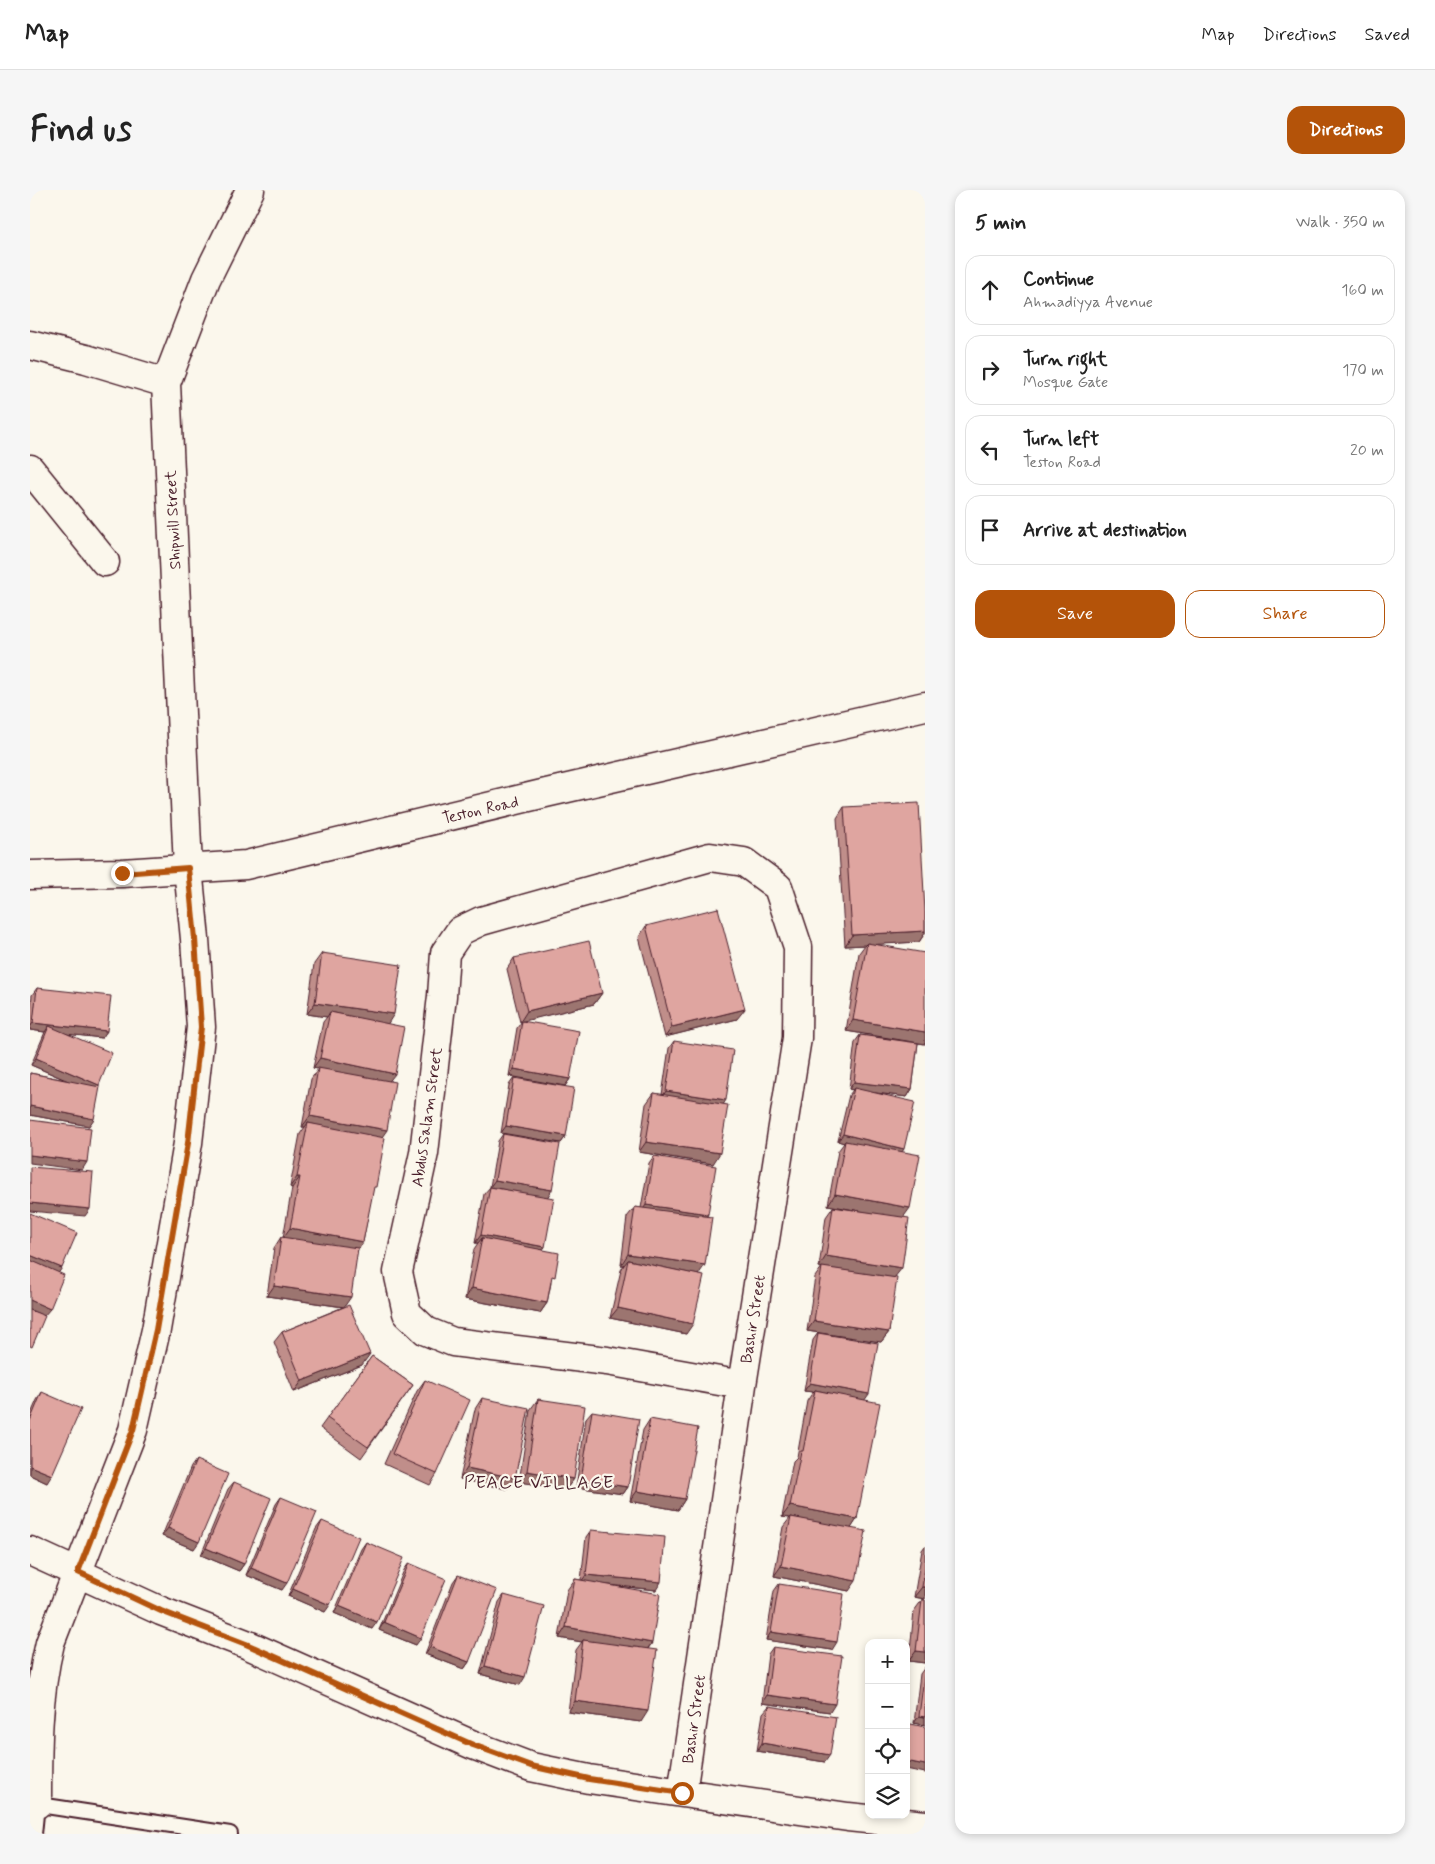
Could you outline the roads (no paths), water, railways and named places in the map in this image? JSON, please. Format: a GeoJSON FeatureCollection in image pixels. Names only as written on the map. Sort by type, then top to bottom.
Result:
{"type":"FeatureCollection","features":[{"type":"Feature","properties":{"kind":"street","name":"Shipwill Street"},"geometry":{"type":"LineString","coordinates":[[34,1804],[42,1674],[50,1644],[133,1430],[156,1330],[188,1143],[201,1027],[188,868],[166,383],[206,279],[250,190]]}},
{"type":"Feature","properties":{"kind":"street"},"geometry":{"type":"LineString","coordinates":[[30,345],[86,359],[166,383]]}},
{"type":"Feature","properties":{"kind":"street"},"geometry":{"type":"LineString","coordinates":[[30,469],[104,562]]}},
{"type":"Feature","properties":{"kind":"street","name":"Teston Road"},"geometry":{"type":"LineString","coordinates":[[30,874],[122,873],[246,865],[546,793],[925,706]]}},
{"type":"Feature","properties":{"kind":"street","name":"Abdus Salam Street"},"geometry":{"type":"LineString","coordinates":[[742,1385],[607,1362],[453,1342],[426,1331],[407,1313],[398,1272],[424,1153],[442,996],[445,953],[460,932],[481,920],[710,857],[744,862]]}},
{"type":"Feature","properties":{"kind":"street","name":"Bashir Street"},"geometry":{"type":"LineString","coordinates":[[682,1793],[742,1385],[797,1038],[798,947],[778,887],[744,862]]}},
{"type":"Feature","properties":{"kind":"street"},"geometry":{"type":"LineString","coordinates":[[30,1551],[161,1611],[246,1644],[481,1748],[531,1766],[589,1779],[682,1793],[848,1817],[925,1825]]}},
{"type":"Feature","properties":{"kind":"lane"},"geometry":{"type":"LineString","coordinates":[[34,1834],[34,1804],[230,1834]]}},
{"type":"Feature","properties":{"kind":"district","name":"PEACE VILLAGE"},"geometry":{"type":"Point","coordinates":[539,1482]}}]}
